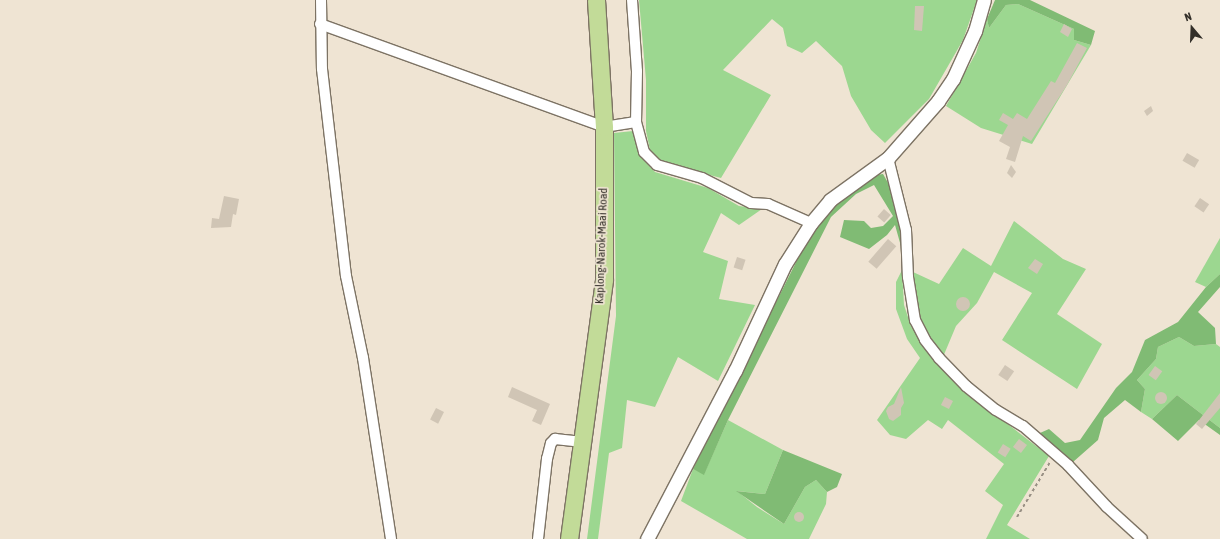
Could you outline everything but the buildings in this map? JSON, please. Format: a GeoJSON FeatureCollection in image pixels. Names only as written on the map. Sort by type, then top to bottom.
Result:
{"type":"FeatureCollection","features":[{"type":"Feature","properties":{"kind":"highway","name":"Kaplong-Narok-Maai Road"},"geometry":{"type":"LineString","coordinates":[[569,539],[604,279],[604,127],[596,0]]}},
{"type":"Feature","properties":{"kind":"street"},"geometry":{"type":"LineString","coordinates":[[321,0],[320,24],[322,68],[346,276],[363,358],[391,539]]}},
{"type":"Feature","properties":{"kind":"street"},"geometry":{"type":"LineString","coordinates":[[632,0],[637,71],[636,122],[644,152],[657,165],[702,178],[751,203],[768,204],[811,223]]}},
{"type":"Feature","properties":{"kind":"street"},"geometry":{"type":"LineString","coordinates":[[647,539],[735,371],[785,264],[811,223],[830,200],[888,158],[953,79],[975,31],[984,0]]}},
{"type":"Feature","properties":{"kind":"street"},"geometry":{"type":"LineString","coordinates":[[320,24],[604,127],[636,122]]}},
{"type":"Feature","properties":{"kind":"street"},"geometry":{"type":"LineString","coordinates":[[888,158],[906,230],[908,277],[914,320],[925,340],[939,358],[966,386],[996,410],[1023,426],[1055,454],[1142,539]]}},
{"type":"Feature","properties":{"kind":"street"},"geometry":{"type":"LineString","coordinates":[[538,539],[551,443],[555,440],[583,442]]}},
{"type":"Feature","properties":{"kind":"path"},"geometry":{"type":"LineString","coordinates":[[1017,518],[1055,454]]}},
{"type":"Feature","properties":{"kind":"green space"},"geometry":{"type":"Polygon","coordinates":[[[639,0],[977,0],[963,40],[929,99],[885,143],[871,130],[851,96],[842,66],[816,41],[802,53],[787,46],[783,28],[772,19],[723,70],[771,95],[721,178],[660,162],[650,150],[646,131],[646,80],[639,0]]]}},
{"type":"Feature","properties":{"kind":"green space"},"geometry":{"type":"Polygon","coordinates":[[[995,0],[1030,0],[1095,31],[1091,45],[1074,40],[1074,29],[1018,4],[1006,5],[989,28],[987,19],[995,0]]]}},
{"type":"Feature","properties":{"kind":"green space"},"geometry":{"type":"Polygon","coordinates":[[[1018,4],[1074,29],[1074,40],[1091,45],[1032,144],[981,128],[946,106],[976,53],[987,19],[989,28],[1006,5],[1018,4]]]}},
{"type":"Feature","properties":{"kind":"green space"},"geometry":{"type":"Polygon","coordinates":[[[633,131],[639,155],[655,172],[708,188],[739,206],[762,209],[739,225],[721,213],[703,252],[728,261],[719,299],[755,305],[718,381],[678,357],[655,407],[627,400],[622,448],[609,453],[598,539],[587,539],[616,316],[614,133],[633,131]]]}},
{"type":"Feature","properties":{"kind":"green space"},"geometry":{"type":"Polygon","coordinates":[[[883,174],[891,188],[902,231],[904,257],[895,225],[887,235],[869,249],[840,237],[844,220],[864,221],[871,228],[883,226],[893,216],[874,185],[856,194],[831,217],[728,420],[704,475],[693,469],[815,224],[846,191],[870,176],[883,174]]]}},
{"type":"Feature","properties":{"kind":"green space"},"geometry":{"type":"Polygon","coordinates":[[[1014,221],[1063,259],[1086,269],[1057,314],[1102,344],[1077,389],[1002,340],[1032,293],[994,272],[977,303],[956,326],[943,357],[919,322],[913,295],[913,272],[939,284],[963,248],[991,266],[1014,221]]]}},
{"type":"Feature","properties":{"kind":"green space"},"geometry":{"type":"Polygon","coordinates":[[[1220,238],[1220,274],[1206,287],[1195,282],[1220,238]]]}},
{"type":"Feature","properties":{"kind":"green space"},"geometry":{"type":"Polygon","coordinates":[[[902,270],[904,305],[911,326],[930,355],[961,388],[1049,456],[1007,525],[1030,539],[986,539],[1003,505],[985,491],[1004,464],[948,420],[942,429],[928,420],[906,439],[890,435],[877,420],[920,358],[907,339],[896,309],[896,282],[902,270]]]}},
{"type":"Feature","properties":{"kind":"green space"},"geometry":{"type":"Polygon","coordinates":[[[1220,274],[1220,287],[1198,312],[1215,328],[1216,344],[1194,346],[1179,337],[1158,347],[1156,359],[1137,380],[1145,389],[1141,412],[1125,400],[1104,418],[1098,440],[1073,462],[1040,433],[1049,429],[1065,443],[1080,440],[1116,388],[1132,372],[1145,340],[1178,322],[1206,287],[1220,274]]]}},
{"type":"Feature","properties":{"kind":"green space"},"geometry":{"type":"Polygon","coordinates":[[[1179,337],[1194,346],[1216,344],[1220,347],[1220,428],[1177,395],[1152,419],[1141,412],[1145,389],[1137,380],[1156,359],[1158,347],[1179,337]]]}},
{"type":"Feature","properties":{"kind":"green space"},"geometry":{"type":"Polygon","coordinates":[[[1177,395],[1220,428],[1220,435],[1199,420],[1178,441],[1152,419],[1177,395]]]}},
{"type":"Feature","properties":{"kind":"green space"},"geometry":{"type":"Polygon","coordinates":[[[728,420],[783,450],[765,494],[737,491],[757,507],[784,524],[805,487],[816,480],[827,492],[826,504],[809,539],[747,539],[681,501],[693,469],[704,474],[728,420]]]}},
{"type":"Feature","properties":{"kind":"green space"},"geometry":{"type":"Polygon","coordinates":[[[783,450],[842,474],[837,487],[827,492],[816,480],[805,487],[784,524],[736,491],[765,494],[783,450]]]}}]}
